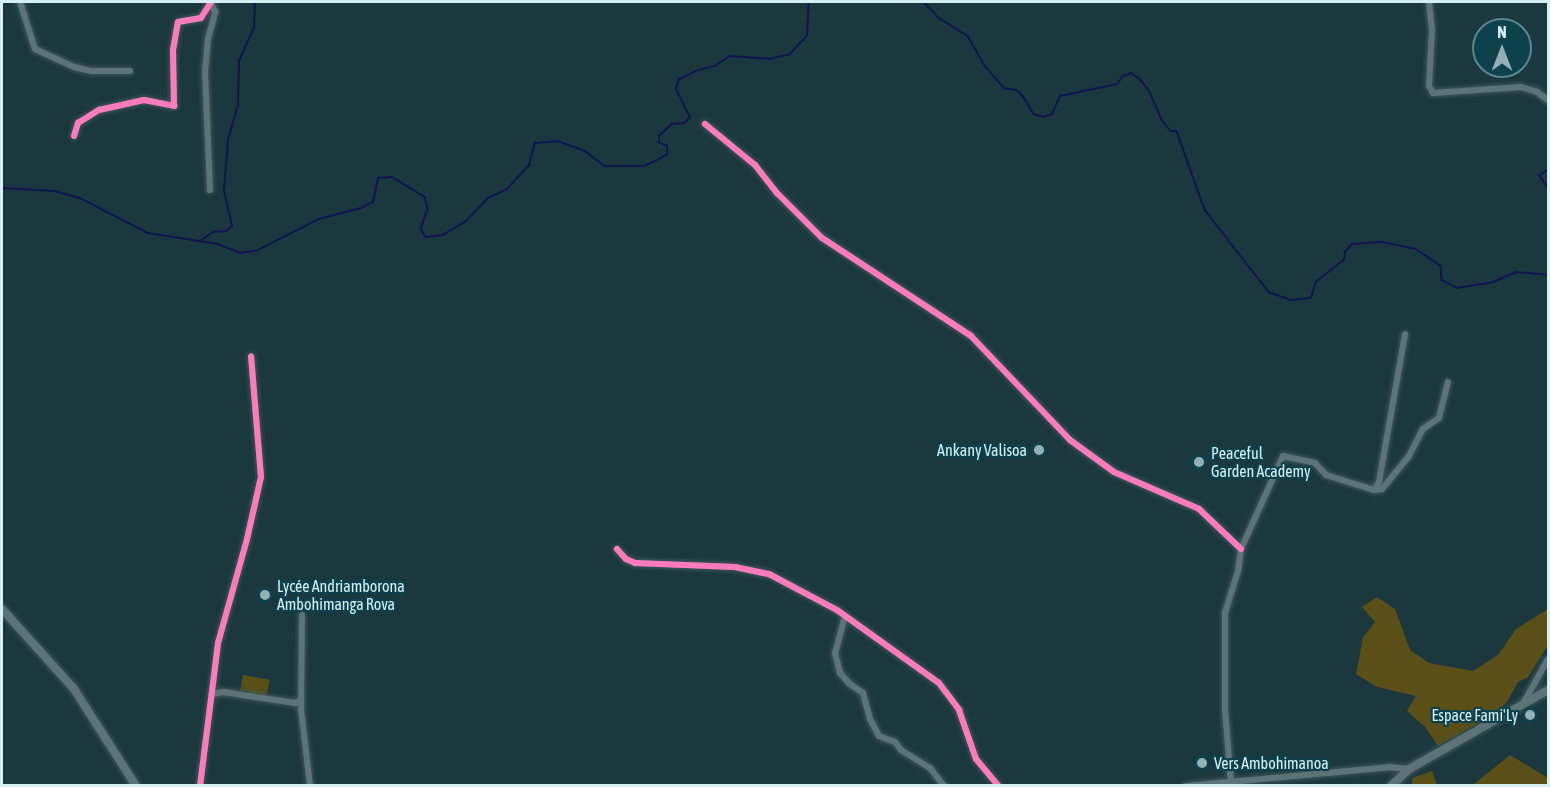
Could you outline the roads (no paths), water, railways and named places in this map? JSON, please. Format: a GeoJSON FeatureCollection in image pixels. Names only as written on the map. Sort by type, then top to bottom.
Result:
{"type":"FeatureCollection","features":[{"type":"Feature","properties":{"kind":"main road"},"geometry":{"type":"LineString","coordinates":[[1391,786],[1409,770],[1548,690]]}},
{"type":"Feature","properties":{"kind":"street"},"geometry":{"type":"LineString","coordinates":[[20,2],[35,49],[74,67],[92,71],[130,71]]}},
{"type":"Feature","properties":{"kind":"street"},"geometry":{"type":"LineString","coordinates":[[74,136],[78,123],[99,110],[144,100],[174,106],[173,50],[178,22],[201,18],[211,2]]}},
{"type":"Feature","properties":{"kind":"street"},"geometry":{"type":"LineString","coordinates":[[210,190],[205,73],[208,39],[215,12],[211,2]]}},
{"type":"Feature","properties":{"kind":"street"},"geometry":{"type":"LineString","coordinates":[[1429,2],[1432,30],[1429,86],[1433,93],[1521,87],[1537,92],[1548,100]]}},
{"type":"Feature","properties":{"kind":"street"},"geometry":{"type":"LineString","coordinates":[[705,124],[755,165],[778,194],[822,238],[971,336],[1070,440],[1114,471],[1199,509],[1241,549]]}},
{"type":"Feature","properties":{"kind":"street"},"geometry":{"type":"LineString","coordinates":[[1374,490],[1379,482],[1405,334]]}},
{"type":"Feature","properties":{"kind":"street"},"geometry":{"type":"LineString","coordinates":[[200,786],[218,643],[247,539],[261,477],[251,356]]}},
{"type":"Feature","properties":{"kind":"street"},"geometry":{"type":"LineString","coordinates":[[1231,782],[1225,711],[1225,614],[1238,571],[1241,549],[1283,456],[1315,463],[1326,475],[1374,490],[1382,489],[1409,456],[1424,429],[1439,418],[1448,382]]}},
{"type":"Feature","properties":{"kind":"street"},"geometry":{"type":"LineString","coordinates":[[617,549],[626,559],[635,563],[735,567],[769,574],[782,578],[845,616],[939,683],[959,710],[976,759],[999,786]]}},
{"type":"Feature","properties":{"kind":"street"},"geometry":{"type":"LineString","coordinates":[[2,609],[74,689],[136,786]]}},
{"type":"Feature","properties":{"kind":"street"},"geometry":{"type":"LineString","coordinates":[[302,615],[301,700],[310,786]]}},
{"type":"Feature","properties":{"kind":"street"},"geometry":{"type":"LineString","coordinates":[[845,616],[835,653],[840,673],[863,693],[870,720],[879,736],[895,742],[901,750],[930,768],[944,786]]}},
{"type":"Feature","properties":{"kind":"street"},"geometry":{"type":"LineString","coordinates":[[1521,707],[1548,659]]}},
{"type":"Feature","properties":{"kind":"street"},"geometry":{"type":"LineString","coordinates":[[212,694],[223,692],[295,704],[301,700]]}},
{"type":"Feature","properties":{"kind":"street"},"geometry":{"type":"LineString","coordinates":[[1186,786],[1389,767],[1409,770]]}},
{"type":"Feature","properties":{"kind":"waterway"},"geometry":{"type":"LineString","coordinates":[[200,241],[213,232],[226,231],[232,226],[224,191],[228,140],[238,104],[239,61],[254,28],[255,2]]}},
{"type":"Feature","properties":{"kind":"waterway"},"geometry":{"type":"LineString","coordinates":[[2,188],[55,191],[80,198],[148,233],[218,244],[240,253],[258,250],[319,219],[361,208],[373,202],[378,178],[392,177],[425,197],[428,209],[421,229],[426,237],[443,235],[465,222],[488,198],[507,189],[529,165],[535,143],[558,141],[585,151],[605,166],[645,166],[667,155],[667,146],[659,143],[659,136],[672,124],[684,123],[690,118],[676,89],[679,79],[698,70],[715,66],[730,56],[769,59],[790,54],[807,36],[809,2]]}},
{"type":"Feature","properties":{"kind":"waterway"},"geometry":{"type":"LineString","coordinates":[[924,2],[939,18],[968,36],[986,67],[1004,88],[1017,90],[1034,114],[1044,117],[1052,114],[1060,96],[1117,84],[1123,76],[1131,73],[1140,79],[1150,92],[1162,120],[1171,131],[1177,131],[1205,210],[1269,292],[1291,300],[1311,298],[1316,282],[1344,259],[1345,252],[1352,244],[1383,242],[1416,249],[1441,266],[1442,280],[1457,288],[1493,282],[1516,272],[1548,275]]}},
{"type":"Feature","properties":{"kind":"waterway"},"geometry":{"type":"LineString","coordinates":[[1548,170],[1540,176],[1548,188]]}},
{"type":"Feature","properties":{"kind":"place","name":"Ankany Valisoa"},"geometry":{"type":"Point","coordinates":[1039,450]}},
{"type":"Feature","properties":{"kind":"place","name":"Peaceful Garden Academy"},"geometry":{"type":"Point","coordinates":[1199,462]}},
{"type":"Feature","properties":{"kind":"place","name":"Lycée Andriamborona Ambohimanga Rova"},"geometry":{"type":"Point","coordinates":[265,595]}},
{"type":"Feature","properties":{"kind":"place","name":"Espace Fami'Ly"},"geometry":{"type":"Point","coordinates":[1530,715]}},
{"type":"Feature","properties":{"kind":"place","name":"Vers Ambohimanoa"},"geometry":{"type":"Point","coordinates":[1202,763]}}]}
